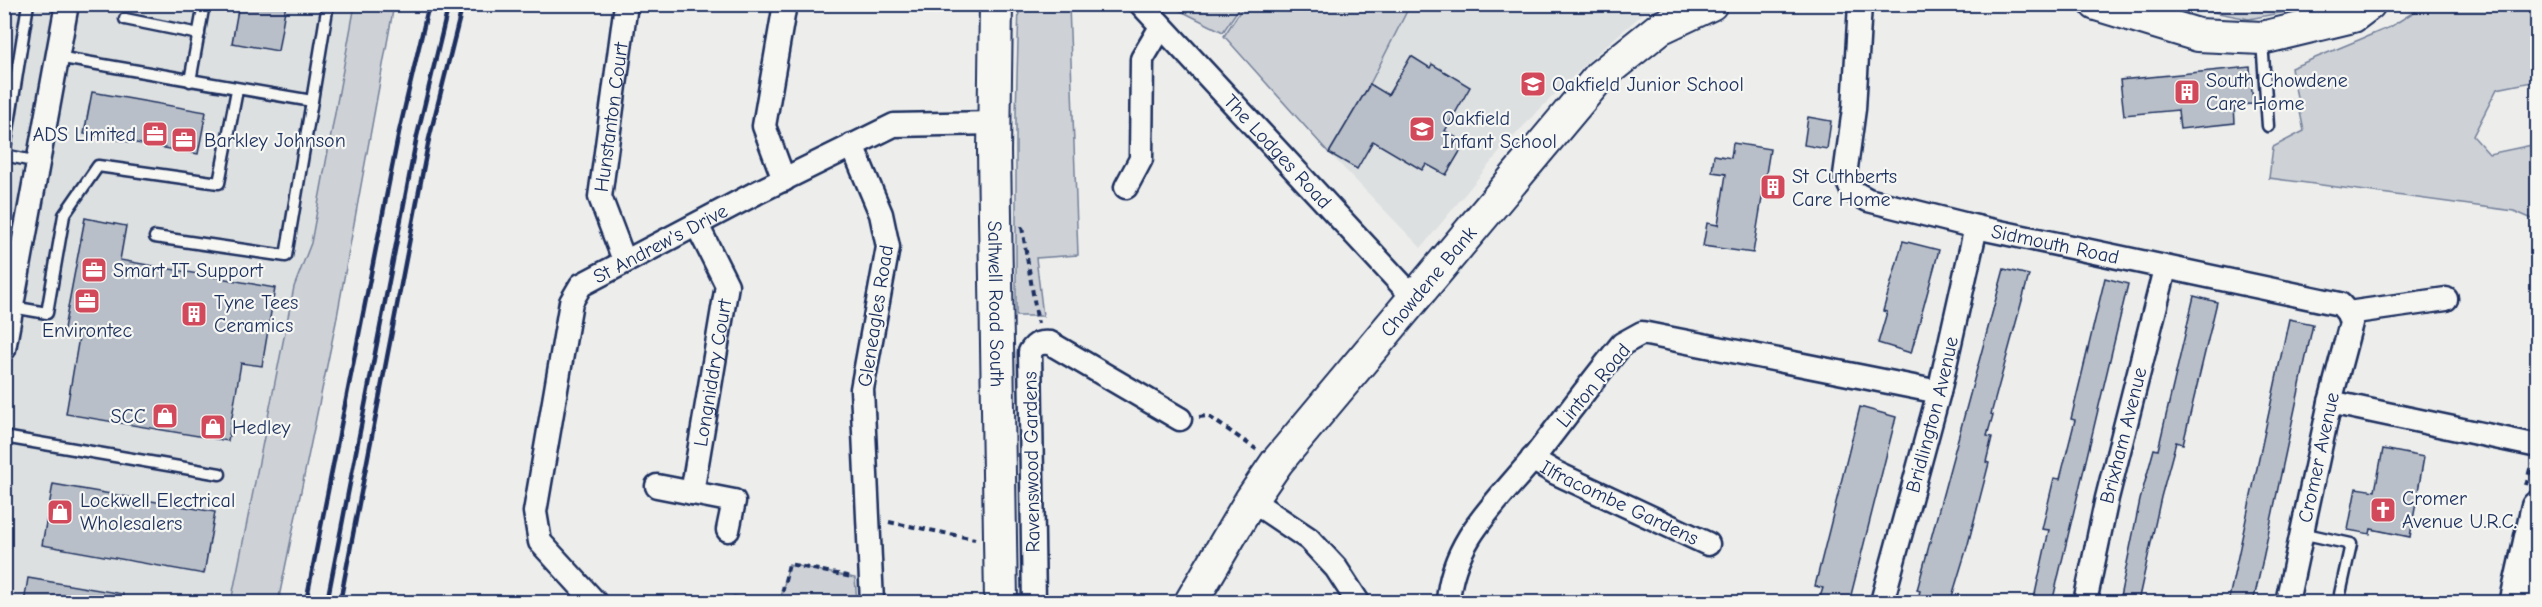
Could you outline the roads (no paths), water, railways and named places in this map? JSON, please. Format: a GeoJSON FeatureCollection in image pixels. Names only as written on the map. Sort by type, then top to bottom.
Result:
{"type":"FeatureCollection","features":[{"type":"Feature","properties":{"kind":"main road"},"geometry":{"type":"LineString","coordinates":[[2517,603],[2538,508]]}},
{"type":"Feature","properties":{"kind":"street"},"geometry":{"type":"LineString","coordinates":[[4,349],[67,4]]}},
{"type":"Feature","properties":{"kind":"street","name":"Hunstanton Court"},"geometry":{"type":"LineString","coordinates":[[624,260],[600,197],[626,4]]}},
{"type":"Feature","properties":{"kind":"street"},"geometry":{"type":"LineString","coordinates":[[784,180],[764,126],[785,4]]}},
{"type":"Feature","properties":{"kind":"street","name":"Saltwell Road South"},"geometry":{"type":"LineString","coordinates":[[996,4],[994,123],[1000,603]]}},
{"type":"Feature","properties":{"kind":"street","name":"The Lodges Road"},"geometry":{"type":"LineString","coordinates":[[1141,4],[1414,298]]}},
{"type":"Feature","properties":{"kind":"street","name":"Chowdene Bank"},"geometry":{"type":"LineString","coordinates":[[1191,603],[1251,500],[1277,462],[1600,76],[1660,28],[1711,4]]}},
{"type":"Feature","properties":{"kind":"street","name":"Sidmouth Road"},"geometry":{"type":"LineString","coordinates":[[1860,4],[1854,109],[1845,175],[1852,191],[1868,200],[1976,227],[2165,269],[2340,304],[2348,313]]}},
{"type":"Feature","properties":{"kind":"street"},"geometry":{"type":"LineString","coordinates":[[2096,4],[2198,35],[2262,38],[2353,16],[2369,4]]}},
{"type":"Feature","properties":{"kind":"street"},"geometry":{"type":"LineString","coordinates":[[1125,188],[1141,159],[1142,59],[1161,27]]}},
{"type":"Feature","properties":{"kind":"street","name":"St Andrew's Drive"},"geometry":{"type":"LineString","coordinates":[[587,600],[540,542],[535,512],[571,302],[581,285],[624,260],[894,125],[994,123]]}},
{"type":"Feature","properties":{"kind":"street","name":"Gleneagles Road"},"geometry":{"type":"LineString","coordinates":[[852,145],[881,214],[888,247],[862,389],[871,592]]}},
{"type":"Feature","properties":{"kind":"street","name":"Longniddry Court"},"geometry":{"type":"LineString","coordinates":[[692,493],[727,285],[697,225]]}},
{"type":"Feature","properties":{"kind":"street","name":"Bridlington Avenue"},"geometry":{"type":"LineString","coordinates":[[1881,603],[1939,392],[1976,227]]}},
{"type":"Feature","properties":{"kind":"street","name":"Brixham Avenue"},"geometry":{"type":"LineString","coordinates":[[2085,603],[2107,498],[2165,269]]}},
{"type":"Feature","properties":{"kind":"street"},"geometry":{"type":"LineString","coordinates":[[2348,313],[2446,298]]}},
{"type":"Feature","properties":{"kind":"street","name":"Cromer Avenue"},"geometry":{"type":"LineString","coordinates":[[2287,603],[2330,402],[2351,323],[2348,313]]}},
{"type":"Feature","properties":{"kind":"street","name":"Linton Road"},"geometry":{"type":"LineString","coordinates":[[1448,603],[1449,585],[1461,551],[1489,506],[1532,459],[1622,344],[1642,333],[1939,392]]}},
{"type":"Feature","properties":{"kind":"street","name":"Ravenswood Gardens"},"geometry":{"type":"LineString","coordinates":[[1034,603],[1030,352],[1041,342],[1050,344],[1180,419]]}},
{"type":"Feature","properties":{"kind":"street"},"geometry":{"type":"LineString","coordinates":[[2330,402],[2538,446]]}},
{"type":"Feature","properties":{"kind":"street","name":"Ilfracombe Gardens"},"geometry":{"type":"LineString","coordinates":[[1532,459],[1556,474],[1708,544]]}},
{"type":"Feature","properties":{"kind":"street"},"geometry":{"type":"LineString","coordinates":[[657,486],[734,501],[728,530]]}},
{"type":"Feature","properties":{"kind":"street"},"geometry":{"type":"LineString","coordinates":[[1251,500],[1309,539],[1336,568],[1358,603]]}},
{"type":"Feature","properties":{"kind":"lane"},"geometry":{"type":"LineString","coordinates":[[28,4],[7,120],[4,155],[38,162]]}},
{"type":"Feature","properties":{"kind":"lane"},"geometry":{"type":"LineString","coordinates":[[190,81],[204,4]]}},
{"type":"Feature","properties":{"kind":"lane"},"geometry":{"type":"LineString","coordinates":[[154,237],[286,256],[328,4]]}},
{"type":"Feature","properties":{"kind":"lane"},"geometry":{"type":"LineString","coordinates":[[125,19],[199,34]]}},
{"type":"Feature","properties":{"kind":"lane"},"geometry":{"type":"LineString","coordinates":[[2262,38],[2268,126]]}},
{"type":"Feature","properties":{"kind":"lane"},"geometry":{"type":"LineString","coordinates":[[57,57],[237,90],[312,101]]}},
{"type":"Feature","properties":{"kind":"lane"},"geometry":{"type":"LineString","coordinates":[[12,307],[47,313],[64,214],[98,166],[219,183],[237,90]]}},
{"type":"Feature","properties":{"kind":"lane"},"geometry":{"type":"LineString","coordinates":[[4,437],[220,474]]}},
{"type":"Feature","properties":{"kind":"lane"},"geometry":{"type":"LineString","coordinates":[[2301,533],[2351,544],[2340,594]]}},
{"type":"Feature","properties":{"kind":"railway"},"geometry":{"type":"LineString","coordinates":[[306,602],[399,132],[429,4]]}},
{"type":"Feature","properties":{"kind":"railway"},"geometry":{"type":"LineString","coordinates":[[327,602],[417,136],[449,4]]}},
{"type":"Feature","properties":{"kind":"railway"},"geometry":{"type":"LineString","coordinates":[[340,602],[429,139],[463,4]]}},
{"type":"Feature","properties":{"kind":"place","name":"Oakfield Junior School"},"geometry":{"type":"Point","coordinates":[1533,84]}},
{"type":"Feature","properties":{"kind":"place","name":"South Chowdene Care Home"},"geometry":{"type":"Point","coordinates":[2187,92]}},
{"type":"Feature","properties":{"kind":"place","name":"Oakfield Infant School"},"geometry":{"type":"Point","coordinates":[1422,129]}},
{"type":"Feature","properties":{"kind":"place","name":"ADS Limited"},"geometry":{"type":"Point","coordinates":[155,134]}},
{"type":"Feature","properties":{"kind":"place","name":"Barkley Johnson"},"geometry":{"type":"Point","coordinates":[184,140]}},
{"type":"Feature","properties":{"kind":"place","name":"St Cuthberts Care Home"},"geometry":{"type":"Point","coordinates":[1773,187]}},
{"type":"Feature","properties":{"kind":"place","name":"Smart IT Support"},"geometry":{"type":"Point","coordinates":[94,270]}},
{"type":"Feature","properties":{"kind":"place","name":"Environtec"},"geometry":{"type":"Point","coordinates":[87,301]}},
{"type":"Feature","properties":{"kind":"place","name":"Tyne Tees Ceramics"},"geometry":{"type":"Point","coordinates":[194,314]}},
{"type":"Feature","properties":{"kind":"place","name":"SCC"},"geometry":{"type":"Point","coordinates":[165,416]}},
{"type":"Feature","properties":{"kind":"place","name":"Hedley"},"geometry":{"type":"Point","coordinates":[213,427]}},
{"type":"Feature","properties":{"kind":"place","name":"Cromer Avenue U.R.C."},"geometry":{"type":"Point","coordinates":[2383,510]}},
{"type":"Feature","properties":{"kind":"place","name":"Lockwell Electrical Wholesalers"},"geometry":{"type":"Point","coordinates":[60,512]}}]}
